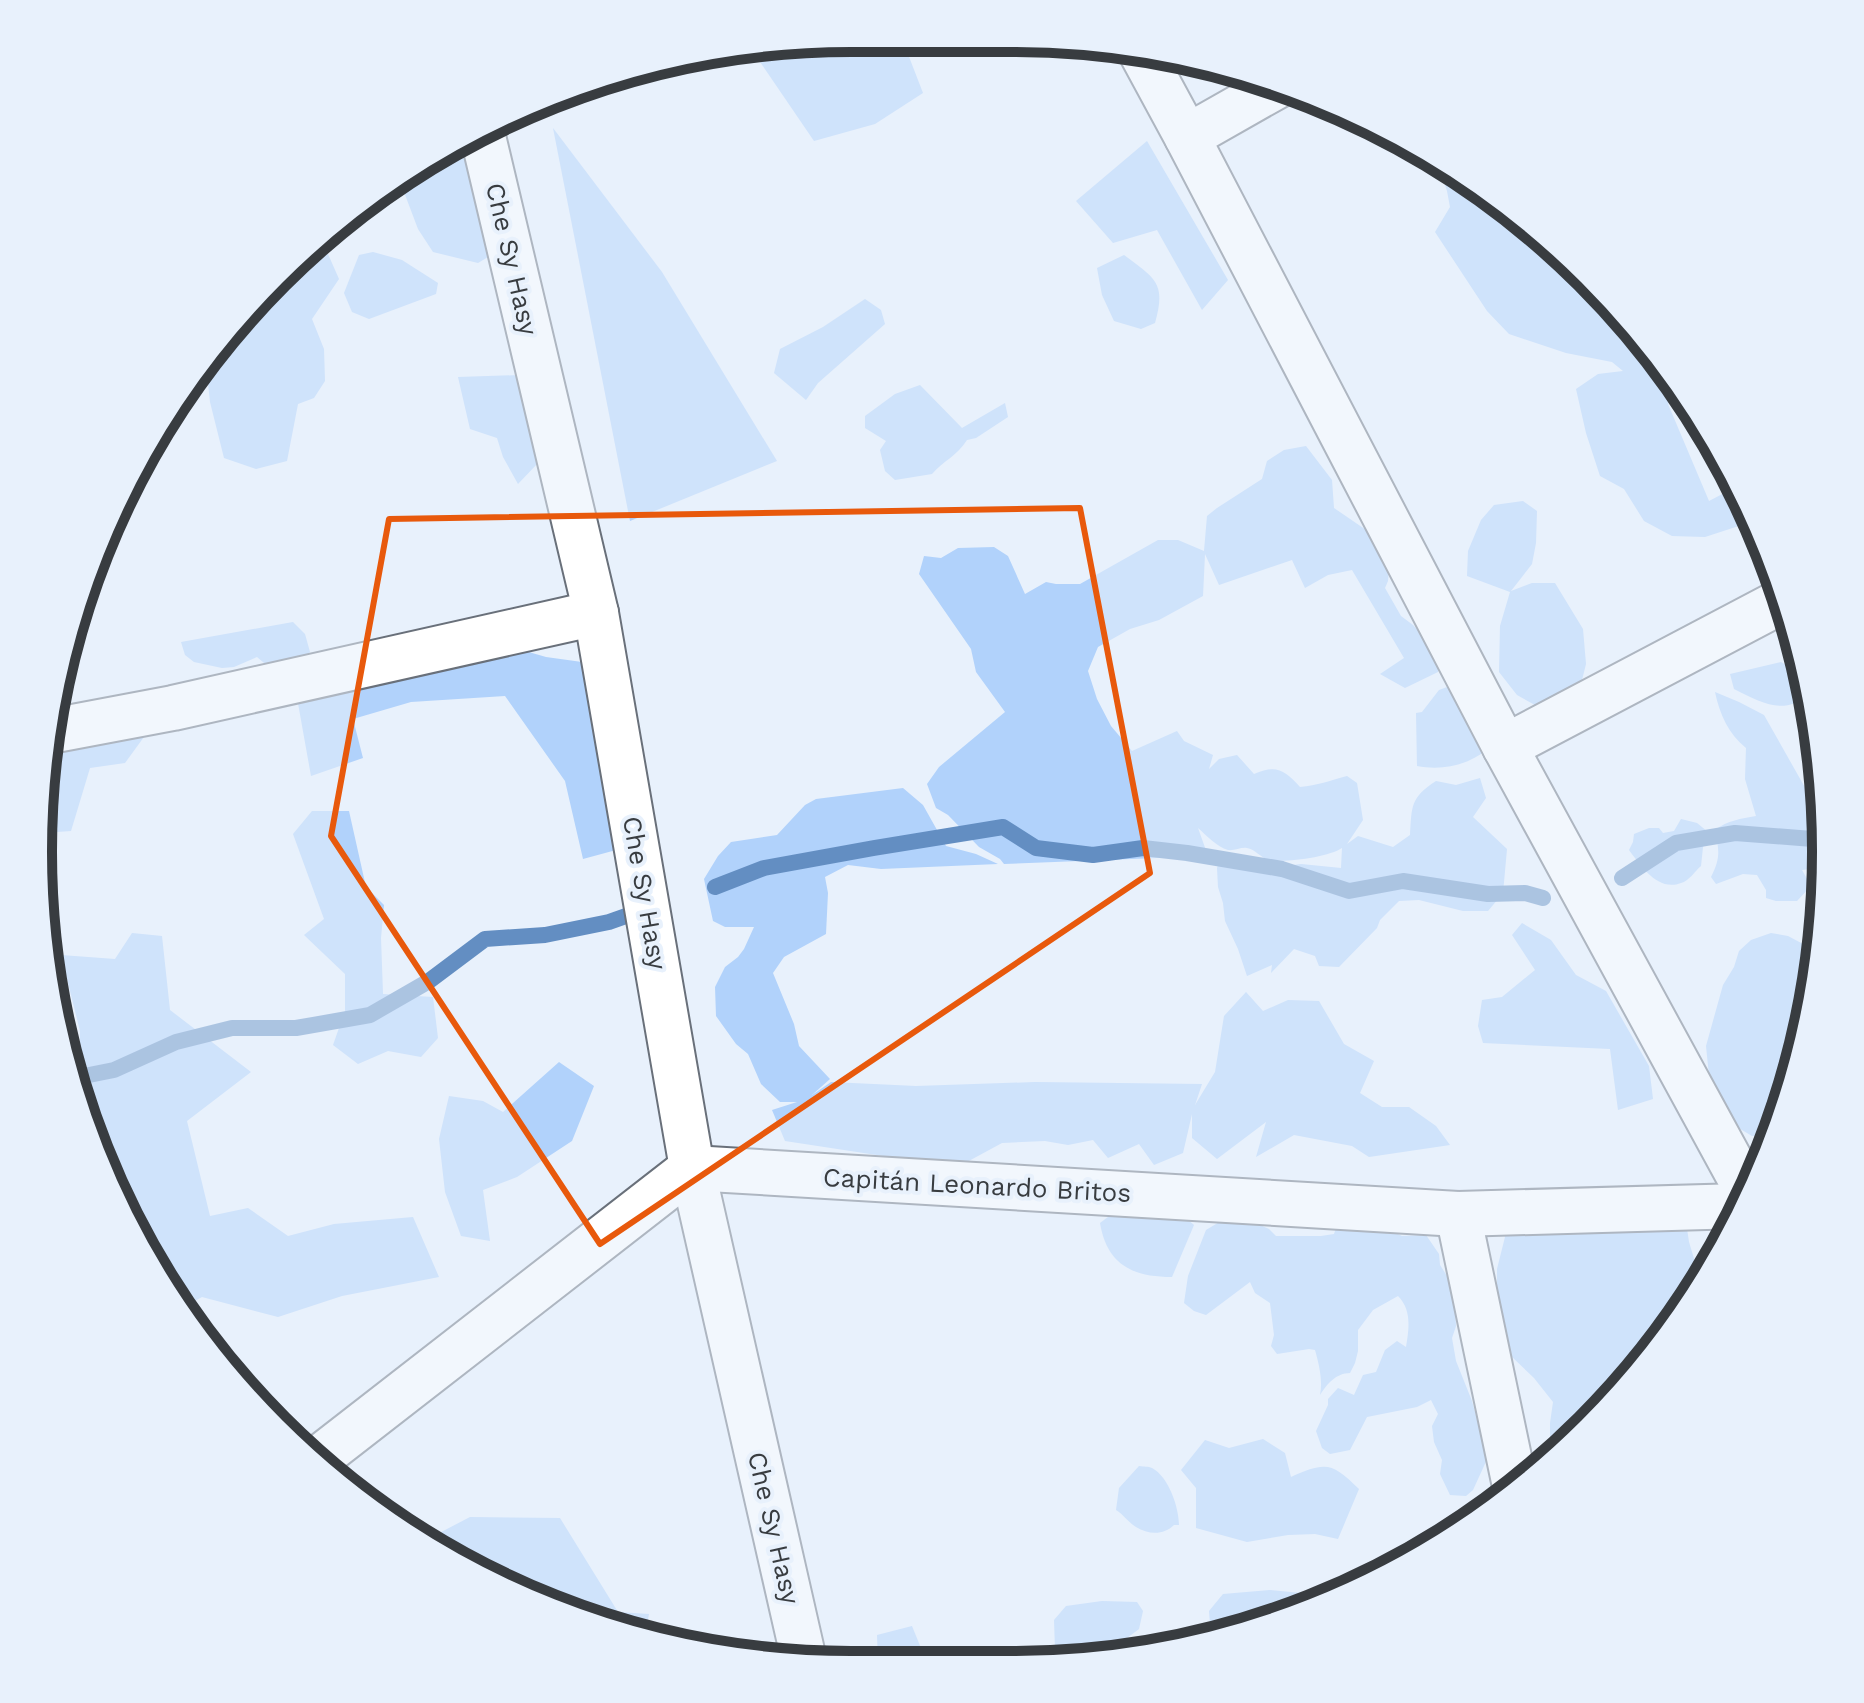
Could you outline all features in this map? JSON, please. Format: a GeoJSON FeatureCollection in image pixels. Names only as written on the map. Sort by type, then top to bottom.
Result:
{"type":"FeatureCollection","features":[{"type":"Feature","properties":{"kind":"street"},"geometry":{"type":"LineString","coordinates":[[1147,64],[1505,747],[1741,1180]]}},
{"type":"Feature","properties":{"kind":"street"},"geometry":{"type":"LineString","coordinates":[[1187,137],[1265,93]]}},
{"type":"Feature","properties":{"kind":"street","name":"Che Sy Hasy"},"geometry":{"type":"LineString","coordinates":[[484,141],[596,613],[692,1168],[802,1649]]}},
{"type":"Feature","properties":{"kind":"street"},"geometry":{"type":"LineString","coordinates":[[1505,747],[1773,606]]}},
{"type":"Feature","properties":{"kind":"street"},"geometry":{"type":"LineString","coordinates":[[62,729],[173,708],[596,613]]}},
{"type":"Feature","properties":{"kind":"street"},"geometry":{"type":"LineString","coordinates":[[325,1454],[692,1168]]}},
{"type":"Feature","properties":{"kind":"street","name":"Capitán Leonardo Britos"},"geometry":{"type":"LineString","coordinates":[[692,1168],[1458,1214],[1729,1206]]}},
{"type":"Feature","properties":{"kind":"street"},"geometry":{"type":"LineString","coordinates":[[1458,1214],[1513,1475]]}},
{"type":"Feature","properties":{"kind":"highlighted area"},"geometry":{"type":"Polygon","coordinates":[[[1080,508],[1150,873],[600,1244],[331,836],[389,519],[1080,508]]]}},
{"type":"Feature","properties":{"kind":"shaded area"},"geometry":{"type":"Polygon","coordinates":[[[907,52],[923,93],[875,124],[814,141],[757,58],[907,52]]]}},
{"type":"Feature","properties":{"kind":"shaded area"},"geometry":{"type":"Polygon","coordinates":[[[553,128],[662,272],[777,461],[630,521],[553,128]]]}},
{"type":"Feature","properties":{"kind":"shaded area"},"geometry":{"type":"Polygon","coordinates":[[[1147,141],[1228,280],[1202,310],[1157,230],[1113,243],[1076,201],[1147,141]]]}},
{"type":"Feature","properties":{"kind":"shaded area"},"geometry":{"type":"Polygon","coordinates":[[[481,143],[498,248],[478,263],[433,252],[418,229],[404,192],[407,187],[481,143]]]}},
{"type":"Feature","properties":{"kind":"shaded area"},"geometry":{"type":"Polygon","coordinates":[[[1443,178],[1540,250],[1614,324],[1671,399],[1668,404],[1709,501],[1727,492],[1742,525],[1705,537],[1672,536],[1644,521],[1624,489],[1600,476],[1576,389],[1598,374],[1623,371],[1612,362],[1566,353],[1509,334],[1487,311],[1435,232],[1450,207],[1443,178]]]}},
{"type":"Feature","properties":{"kind":"shaded area"},"geometry":{"type":"Polygon","coordinates":[[[373,252],[402,260],[438,283],[436,294],[369,319],[352,312],[344,293],[359,255],[373,252]]]}},
{"type":"Feature","properties":{"kind":"shaded area"},"geometry":{"type":"Polygon","coordinates":[[[320,254],[328,254],[339,279],[312,319],[324,349],[325,381],[314,398],[298,404],[287,461],[256,469],[224,458],[207,378],[217,365],[286,286],[320,254]]]}},
{"type":"Feature","properties":{"kind":"shaded area"},"geometry":{"type":"Polygon","coordinates":[[[1124,255],[1150,276],[1158,290],[1155,323],[1141,329],[1114,321],[1102,295],[1097,268],[1124,255]]]}},
{"type":"Feature","properties":{"kind":"shaded area"},"geometry":{"type":"Polygon","coordinates":[[[865,299],[881,310],[885,324],[818,383],[806,400],[774,373],[780,349],[823,327],[865,299]]]}},
{"type":"Feature","properties":{"kind":"shaded area"},"geometry":{"type":"Polygon","coordinates":[[[520,375],[541,432],[538,463],[518,484],[503,457],[497,438],[470,429],[458,377],[520,375]]]}},
{"type":"Feature","properties":{"kind":"shaded area"},"geometry":{"type":"Polygon","coordinates":[[[920,385],[962,428],[1005,403],[1008,417],[976,438],[967,440],[932,474],[895,480],[885,471],[880,450],[886,441],[865,428],[865,416],[895,394],[920,385]]]}},
{"type":"Feature","properties":{"kind":"shaded area"},"geometry":{"type":"Polygon","coordinates":[[[1306,446],[1332,480],[1334,508],[1391,547],[1385,588],[1401,616],[1440,654],[1438,672],[1405,688],[1380,674],[1404,658],[1352,570],[1328,575],[1305,588],[1292,560],[1219,585],[1205,554],[1203,596],[1098,647],[1088,671],[1097,699],[1111,726],[1132,751],[1177,731],[1184,741],[1213,755],[1209,769],[1219,759],[1237,755],[1254,774],[1268,769],[1280,770],[1300,787],[1347,776],[1357,783],[1363,820],[1347,844],[1358,836],[1393,847],[1410,835],[1414,804],[1428,787],[1436,781],[1456,785],[1480,778],[1486,798],[1473,817],[1507,849],[1503,893],[1488,911],[1463,911],[1419,900],[1399,901],[1339,967],[1319,966],[1315,956],[1294,949],[1271,973],[1272,965],[1247,976],[1225,921],[1218,887],[1220,859],[1271,868],[1301,864],[1341,868],[1342,848],[1307,858],[1269,860],[1250,849],[1224,848],[1198,828],[1208,856],[1004,864],[979,847],[948,815],[936,808],[927,784],[939,767],[1005,712],[976,672],[971,649],[919,574],[924,556],[941,558],[958,548],[994,547],[1008,556],[1025,594],[1046,582],[1080,584],[1158,540],[1178,540],[1204,551],[1207,516],[1262,479],[1267,461],[1284,450],[1306,446]]]}},
{"type":"Feature","properties":{"kind":"shaded area"},"geometry":{"type":"Polygon","coordinates":[[[1523,501],[1537,511],[1536,543],[1532,564],[1511,591],[1532,583],[1555,583],[1583,629],[1586,664],[1579,692],[1544,710],[1517,695],[1499,672],[1500,626],[1510,592],[1467,576],[1468,551],[1481,520],[1494,505],[1523,501]]]}},
{"type":"Feature","properties":{"kind":"shaded area"},"geometry":{"type":"Polygon","coordinates":[[[293,622],[305,634],[310,652],[295,666],[270,668],[257,657],[234,667],[222,668],[194,662],[185,655],[181,642],[293,622]]]}},
{"type":"Feature","properties":{"kind":"shaded area"},"geometry":{"type":"Polygon","coordinates":[[[515,648],[546,657],[618,667],[653,840],[583,859],[565,781],[505,696],[411,702],[353,719],[363,758],[311,776],[296,692],[515,648]]]}},
{"type":"Feature","properties":{"kind":"shaded area"},"geometry":{"type":"Polygon","coordinates":[[[1781,662],[1790,668],[1798,702],[1782,706],[1763,703],[1734,689],[1730,674],[1781,662]]]}},
{"type":"Feature","properties":{"kind":"shaded area"},"geometry":{"type":"Polygon","coordinates":[[[1474,677],[1489,748],[1473,759],[1455,765],[1436,768],[1417,766],[1416,713],[1422,712],[1439,690],[1474,677]]]}},
{"type":"Feature","properties":{"kind":"shaded area"},"geometry":{"type":"Polygon","coordinates":[[[1715,692],[1764,715],[1810,796],[1811,869],[1802,870],[1811,886],[1797,901],[1766,898],[1766,890],[1757,875],[1743,874],[1716,884],[1711,877],[1718,854],[1715,830],[1730,822],[1756,816],[1745,779],[1746,748],[1734,736],[1719,708],[1715,692]]]}},
{"type":"Feature","properties":{"kind":"shaded area"},"geometry":{"type":"Polygon","coordinates":[[[149,730],[125,763],[90,768],[71,831],[53,832],[60,743],[149,730]]]}},
{"type":"Feature","properties":{"kind":"shaded area"},"geometry":{"type":"Polygon","coordinates":[[[903,788],[923,805],[946,846],[998,864],[881,869],[848,865],[825,877],[828,893],[826,934],[784,957],[773,973],[794,1024],[799,1046],[830,1079],[812,1095],[831,1082],[916,1086],[1035,1082],[1202,1084],[1195,1105],[1215,1072],[1224,1016],[1246,992],[1263,1011],[1288,1000],[1319,1001],[1344,1044],[1374,1061],[1360,1093],[1382,1107],[1409,1107],[1436,1126],[1450,1145],[1369,1157],[1352,1146],[1294,1135],[1256,1157],[1266,1122],[1217,1159],[1192,1138],[1192,1114],[1183,1153],[1154,1165],[1139,1144],[1108,1158],[1093,1140],[1068,1145],[1045,1141],[1002,1143],[954,1169],[785,1141],[772,1110],[797,1102],[780,1102],[761,1084],[748,1054],[736,1044],[716,1016],[715,987],[725,967],[744,949],[754,927],[725,927],[713,921],[704,879],[731,842],[777,835],[805,805],[816,799],[903,788]]]}},
{"type":"Feature","properties":{"kind":"shaded area"},"geometry":{"type":"Polygon","coordinates":[[[312,811],[349,811],[366,887],[384,905],[381,938],[383,994],[433,997],[438,1038],[421,1057],[388,1051],[358,1064],[333,1045],[345,1011],[345,974],[304,935],[324,919],[293,834],[312,811]]]}},
{"type":"Feature","properties":{"kind":"shaded area"},"geometry":{"type":"Polygon","coordinates":[[[1681,819],[1697,823],[1708,832],[1701,866],[1684,882],[1665,884],[1651,876],[1629,850],[1634,834],[1649,828],[1659,828],[1663,833],[1674,831],[1681,819]]]}},
{"type":"Feature","properties":{"kind":"shaded area"},"geometry":{"type":"Polygon","coordinates":[[[1522,923],[1551,940],[1576,975],[1606,991],[1649,1066],[1653,1099],[1618,1110],[1610,1049],[1483,1043],[1478,1026],[1482,1000],[1502,997],[1535,970],[1512,935],[1522,923]]]}},
{"type":"Feature","properties":{"kind":"shaded area"},"geometry":{"type":"Polygon","coordinates":[[[132,933],[162,936],[170,1010],[251,1072],[187,1121],[210,1216],[248,1208],[288,1236],[334,1224],[413,1217],[439,1277],[342,1296],[278,1317],[202,1297],[192,1303],[134,1205],[94,1108],[80,1061],[80,1031],[61,955],[115,959],[132,933]]]}},
{"type":"Feature","properties":{"kind":"shaded area"},"geometry":{"type":"Polygon","coordinates":[[[1771,933],[1788,936],[1806,949],[1785,1058],[1759,1135],[1752,1136],[1732,1124],[1711,1095],[1706,1046],[1723,985],[1739,951],[1751,940],[1771,933]]]}},
{"type":"Feature","properties":{"kind":"shaded area"},"geometry":{"type":"Polygon","coordinates":[[[559,1062],[594,1086],[572,1141],[517,1177],[483,1190],[490,1241],[461,1236],[445,1192],[439,1139],[449,1096],[483,1101],[503,1112],[559,1062]]]}},
{"type":"Feature","properties":{"kind":"shaded area"},"geometry":{"type":"Polygon","coordinates":[[[1343,1207],[1402,1236],[1426,1235],[1439,1254],[1440,1265],[1454,1287],[1456,1326],[1452,1338],[1456,1361],[1479,1427],[1485,1435],[1489,1455],[1473,1490],[1466,1496],[1450,1495],[1440,1474],[1442,1460],[1434,1442],[1432,1426],[1438,1414],[1431,1400],[1417,1407],[1367,1417],[1350,1450],[1330,1454],[1322,1448],[1316,1431],[1328,1399],[1338,1388],[1354,1395],[1363,1375],[1376,1372],[1385,1350],[1397,1341],[1406,1347],[1406,1307],[1398,1296],[1373,1310],[1358,1330],[1358,1351],[1350,1373],[1336,1377],[1320,1395],[1321,1378],[1315,1350],[1277,1354],[1271,1346],[1274,1335],[1270,1303],[1255,1293],[1250,1282],[1206,1315],[1184,1303],[1188,1276],[1206,1230],[1226,1218],[1251,1221],[1269,1229],[1276,1236],[1334,1234],[1343,1207]]]}},
{"type":"Feature","properties":{"kind":"shaded area"},"geometry":{"type":"Polygon","coordinates":[[[1174,1208],[1194,1225],[1172,1277],[1134,1271],[1116,1259],[1100,1223],[1116,1211],[1174,1208]]]}},
{"type":"Feature","properties":{"kind":"shaded area"},"geometry":{"type":"Polygon","coordinates":[[[1686,1222],[1696,1265],[1647,1338],[1614,1379],[1550,1444],[1553,1402],[1500,1342],[1497,1269],[1505,1237],[1503,1232],[1686,1222]]]}},
{"type":"Feature","properties":{"kind":"shaded area"},"geometry":{"type":"Polygon","coordinates":[[[1263,1439],[1285,1453],[1291,1477],[1313,1468],[1328,1467],[1359,1489],[1338,1539],[1315,1534],[1247,1542],[1196,1528],[1196,1488],[1181,1470],[1205,1440],[1229,1448],[1263,1439]]]}},
{"type":"Feature","properties":{"kind":"shaded area"},"geometry":{"type":"Polygon","coordinates":[[[1139,1466],[1152,1468],[1163,1478],[1175,1502],[1179,1525],[1156,1533],[1146,1531],[1133,1525],[1116,1510],[1119,1488],[1139,1466]]]}},
{"type":"Feature","properties":{"kind":"shaded area"},"geometry":{"type":"Polygon","coordinates":[[[470,1517],[560,1518],[618,1612],[649,1614],[647,1624],[546,1590],[498,1569],[437,1534],[470,1517]]]}},
{"type":"Feature","properties":{"kind":"shaded area"},"geometry":{"type":"Polygon","coordinates":[[[1270,1590],[1301,1593],[1301,1597],[1210,1626],[1209,1611],[1223,1594],[1270,1590]]]}},
{"type":"Feature","properties":{"kind":"shaded area"},"geometry":{"type":"Polygon","coordinates":[[[1102,1601],[1137,1602],[1143,1611],[1139,1629],[1120,1644],[1057,1649],[1056,1646],[1055,1649],[1054,1620],[1066,1606],[1102,1601]]]}},
{"type":"Feature","properties":{"kind":"shaded area"},"geometry":{"type":"Polygon","coordinates":[[[912,1626],[922,1651],[878,1651],[877,1635],[912,1626]]]}},
{"type":"Feature","properties":{"kind":"waterway"},"geometry":{"type":"LineString","coordinates":[[715,887],[764,868],[1003,827],[1036,848],[1093,855],[1143,848],[1187,853],[1282,869],[1349,891],[1403,881],[1488,894],[1525,893],[1543,898]]}},
{"type":"Feature","properties":{"kind":"waterway"},"geometry":{"type":"LineString","coordinates":[[1622,878],[1676,843],[1735,833],[1812,839]]}},
{"type":"Feature","properties":{"kind":"waterway"},"geometry":{"type":"LineString","coordinates":[[84,1076],[114,1070],[176,1042],[232,1028],[296,1028],[370,1015],[429,981],[485,939],[545,935],[609,922],[640,911]]}}]}
